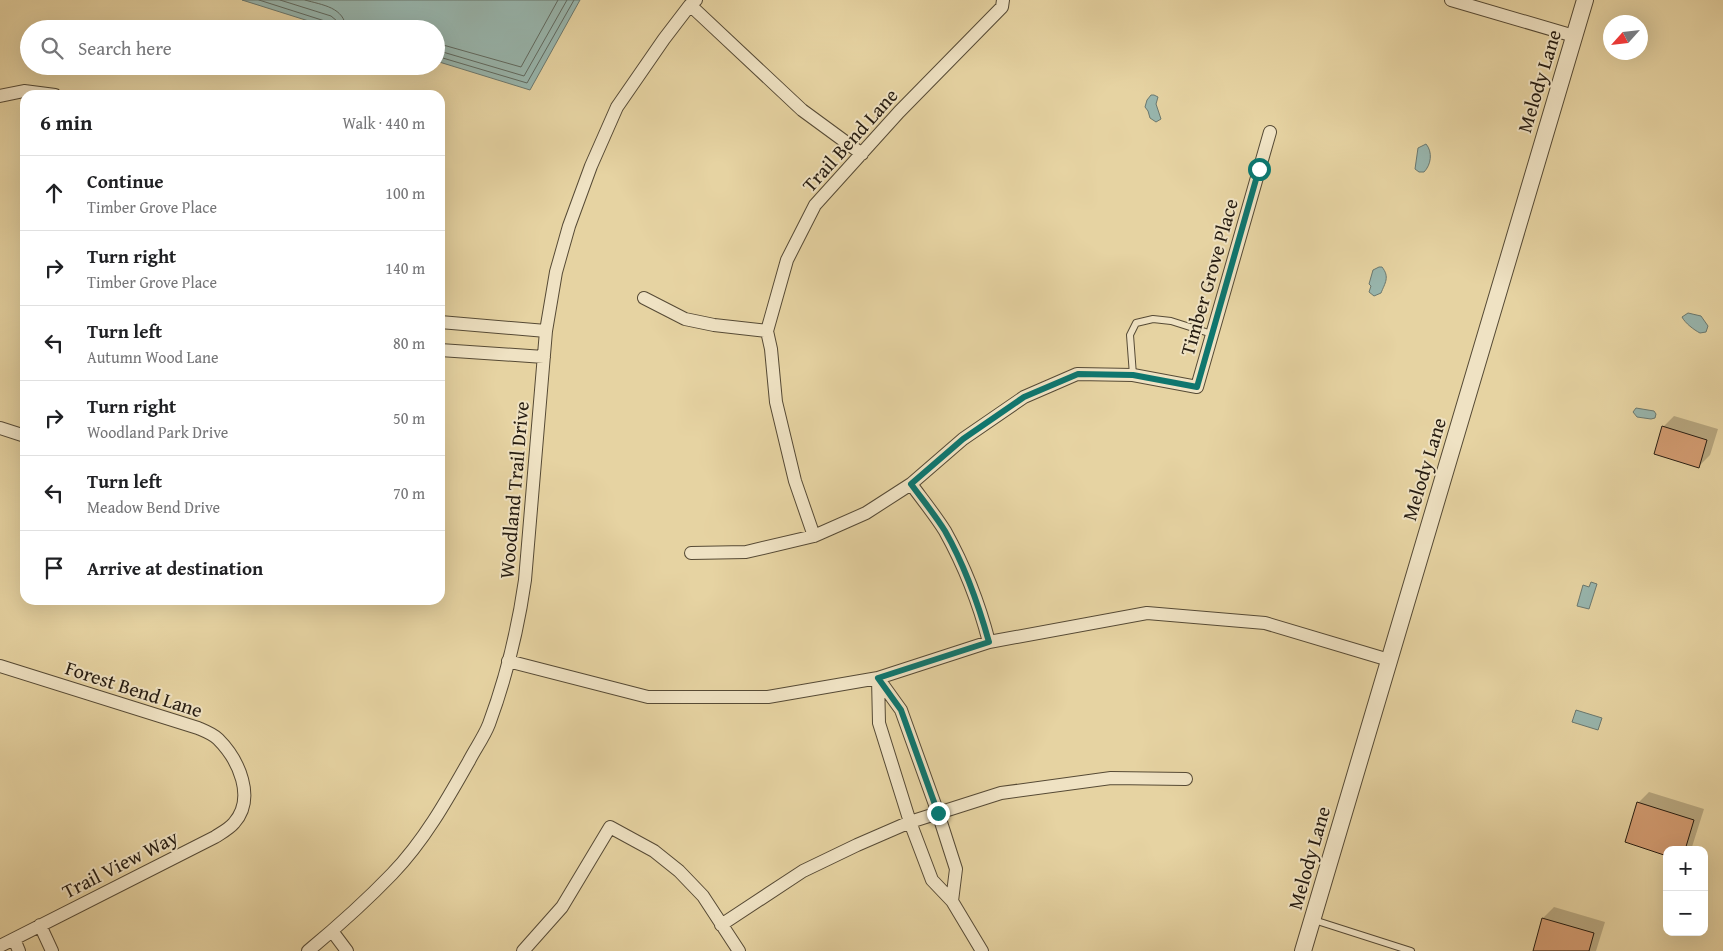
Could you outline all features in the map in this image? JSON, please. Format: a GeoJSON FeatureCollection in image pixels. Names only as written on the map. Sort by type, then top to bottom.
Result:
{"type":"FeatureCollection","features":[{"type":"Feature","properties":{"kind":"street","name":"Trail Bend Lane"},"geometry":{"type":"LineString","coordinates":[[814,536],[795,481],[782,429],[776,402],[771,349],[767,330],[787,260],[815,205],[899,112],[1002,6],[1003,0]]}},
{"type":"Feature","properties":{"kind":"street"},"geometry":{"type":"LineString","coordinates":[[1451,0],[1574,36]]}},
{"type":"Feature","properties":{"kind":"street","name":"Melody Lane"},"geometry":{"type":"LineString","coordinates":[[1303,951],[1585,0]]}},
{"type":"Feature","properties":{"kind":"street"},"geometry":{"type":"LineString","coordinates":[[693,2],[802,110],[862,154]]}},
{"type":"Feature","properties":{"kind":"street","name":"Woodland Trail Drive"},"geometry":{"type":"LineString","coordinates":[[308,951],[393,874],[430,827],[488,726],[508,661],[520,612],[525,580],[546,331],[556,272],[569,226],[594,157],[617,107],[693,2]]}},
{"type":"Feature","properties":{"kind":"street"},"geometry":{"type":"LineString","coordinates":[[0,96],[20,92]]}},
{"type":"Feature","properties":{"kind":"street","name":"Timber Grove Place"},"geometry":{"type":"LineString","coordinates":[[691,553],[746,552],[814,536],[866,513],[911,484],[963,439],[1024,397],[1078,374],[1133,375],[1197,387],[1270,132]]}},
{"type":"Feature","properties":{"kind":"street"},"geometry":{"type":"LineString","coordinates":[[644,298],[685,319],[714,325],[767,330]]}},
{"type":"Feature","properties":{"kind":"street"},"geometry":{"type":"LineString","coordinates":[[445,322],[546,331]]}},
{"type":"Feature","properties":{"kind":"street"},"geometry":{"type":"LineString","coordinates":[[445,350],[544,357]]}},
{"type":"Feature","properties":{"kind":"street"},"geometry":{"type":"LineString","coordinates":[[0,428],[20,434]]}},
{"type":"Feature","properties":{"kind":"street"},"geometry":{"type":"LineString","coordinates":[[911,484],[944,530],[961,562],[980,609],[989,642]]}},
{"type":"Feature","properties":{"kind":"street"},"geometry":{"type":"LineString","coordinates":[[508,661],[648,697],[768,697],[878,678],[989,642],[1147,613],[1265,623],[1389,660]]}},
{"type":"Feature","properties":{"kind":"street","name":"Forest Bend Lane"},"geometry":{"type":"LineString","coordinates":[[0,666],[198,728],[217,738],[234,759],[242,781],[245,802]]}},
{"type":"Feature","properties":{"kind":"street"},"geometry":{"type":"LineString","coordinates":[[878,678],[901,710],[938,813],[956,869],[952,901]]}},
{"type":"Feature","properties":{"kind":"street"},"geometry":{"type":"LineString","coordinates":[[878,678],[878,723],[910,822],[932,880],[952,901],[982,951]]}},
{"type":"Feature","properties":{"kind":"street"},"geometry":{"type":"LineString","coordinates":[[722,925],[803,871],[910,822],[1001,793],[1111,778],[1186,779]]}},
{"type":"Feature","properties":{"kind":"street","name":"Trail View Way"},"geometry":{"type":"LineString","coordinates":[[0,946],[215,837],[234,823],[245,802]]}},
{"type":"Feature","properties":{"kind":"street"},"geometry":{"type":"LineString","coordinates":[[523,951],[562,908],[610,827],[654,851],[679,871],[703,896],[739,951]]}},
{"type":"Feature","properties":{"kind":"street"},"geometry":{"type":"LineString","coordinates":[[40,925],[52,951]]}},
{"type":"Feature","properties":{"kind":"street"},"geometry":{"type":"LineString","coordinates":[[332,931],[347,951]]}},
{"type":"Feature","properties":{"kind":"street"},"geometry":{"type":"LineString","coordinates":[[14,939],[20,951]]}},
{"type":"Feature","properties":{"kind":"lane"},"geometry":{"type":"LineString","coordinates":[[1133,375],[1130,335],[1136,323],[1152,319],[1171,321],[1212,334]]}},
{"type":"Feature","properties":{"kind":"lane"},"geometry":{"type":"LineString","coordinates":[[1312,920],[1411,951]]}},
{"type":"Feature","properties":{"kind":"water"},"geometry":{"type":"Polygon","coordinates":[[[242,0],[580,0],[530,90],[445,64],[445,20],[305,20],[242,0]]]}},
{"type":"Feature","properties":{"kind":"water"},"geometry":{"type":"Polygon","coordinates":[[[1151,95],[1158,97],[1156,104],[1161,119],[1156,122],[1150,118],[1145,107],[1151,95]]]}},
{"type":"Feature","properties":{"kind":"water"},"geometry":{"type":"Polygon","coordinates":[[[1426,144],[1430,151],[1430,162],[1424,172],[1419,172],[1415,169],[1418,148],[1426,144]]]}},
{"type":"Feature","properties":{"kind":"water"},"geometry":{"type":"Polygon","coordinates":[[[1382,267],[1386,274],[1386,280],[1381,293],[1374,296],[1369,292],[1371,286],[1369,284],[1373,270],[1382,267]]]}},
{"type":"Feature","properties":{"kind":"water"},"geometry":{"type":"Polygon","coordinates":[[[1688,313],[1701,316],[1708,326],[1706,332],[1700,333],[1685,322],[1682,317],[1688,313]]]}},
{"type":"Feature","properties":{"kind":"water"},"geometry":{"type":"Polygon","coordinates":[[[1636,408],[1654,411],[1656,414],[1655,418],[1637,417],[1633,412],[1636,408]]]}},
{"type":"Feature","properties":{"kind":"water"},"geometry":{"type":"Polygon","coordinates":[[[1591,582],[1597,584],[1589,609],[1577,606],[1583,585],[1589,587],[1591,582]]]}},
{"type":"Feature","properties":{"kind":"water"},"geometry":{"type":"Polygon","coordinates":[[[1576,710],[1602,718],[1598,730],[1572,722],[1576,710]]]}},
{"type":"Feature","properties":{"kind":"building"},"geometry":{"type":"Polygon","coordinates":[[[1662,426],[1707,440],[1699,468],[1654,454],[1662,426]]]}},
{"type":"Feature","properties":{"kind":"building"},"geometry":{"type":"Polygon","coordinates":[[[1637,802],[1694,820],[1686,846],[1663,846],[1663,855],[1625,842],[1637,802]]]}},
{"type":"Feature","properties":{"kind":"building"},"geometry":{"type":"Polygon","coordinates":[[[1542,918],[1594,933],[1589,951],[1533,951],[1542,918]]]}},
{"type":"Feature","properties":{"kind":"route"},"geometry":{"type":"LineString","coordinates":[[938,813],[901,710],[878,678],[989,642],[980,609],[961,562],[944,530],[911,484],[963,439],[1024,397],[1078,374],[1133,375],[1197,387],[1259,169]]}}]}
